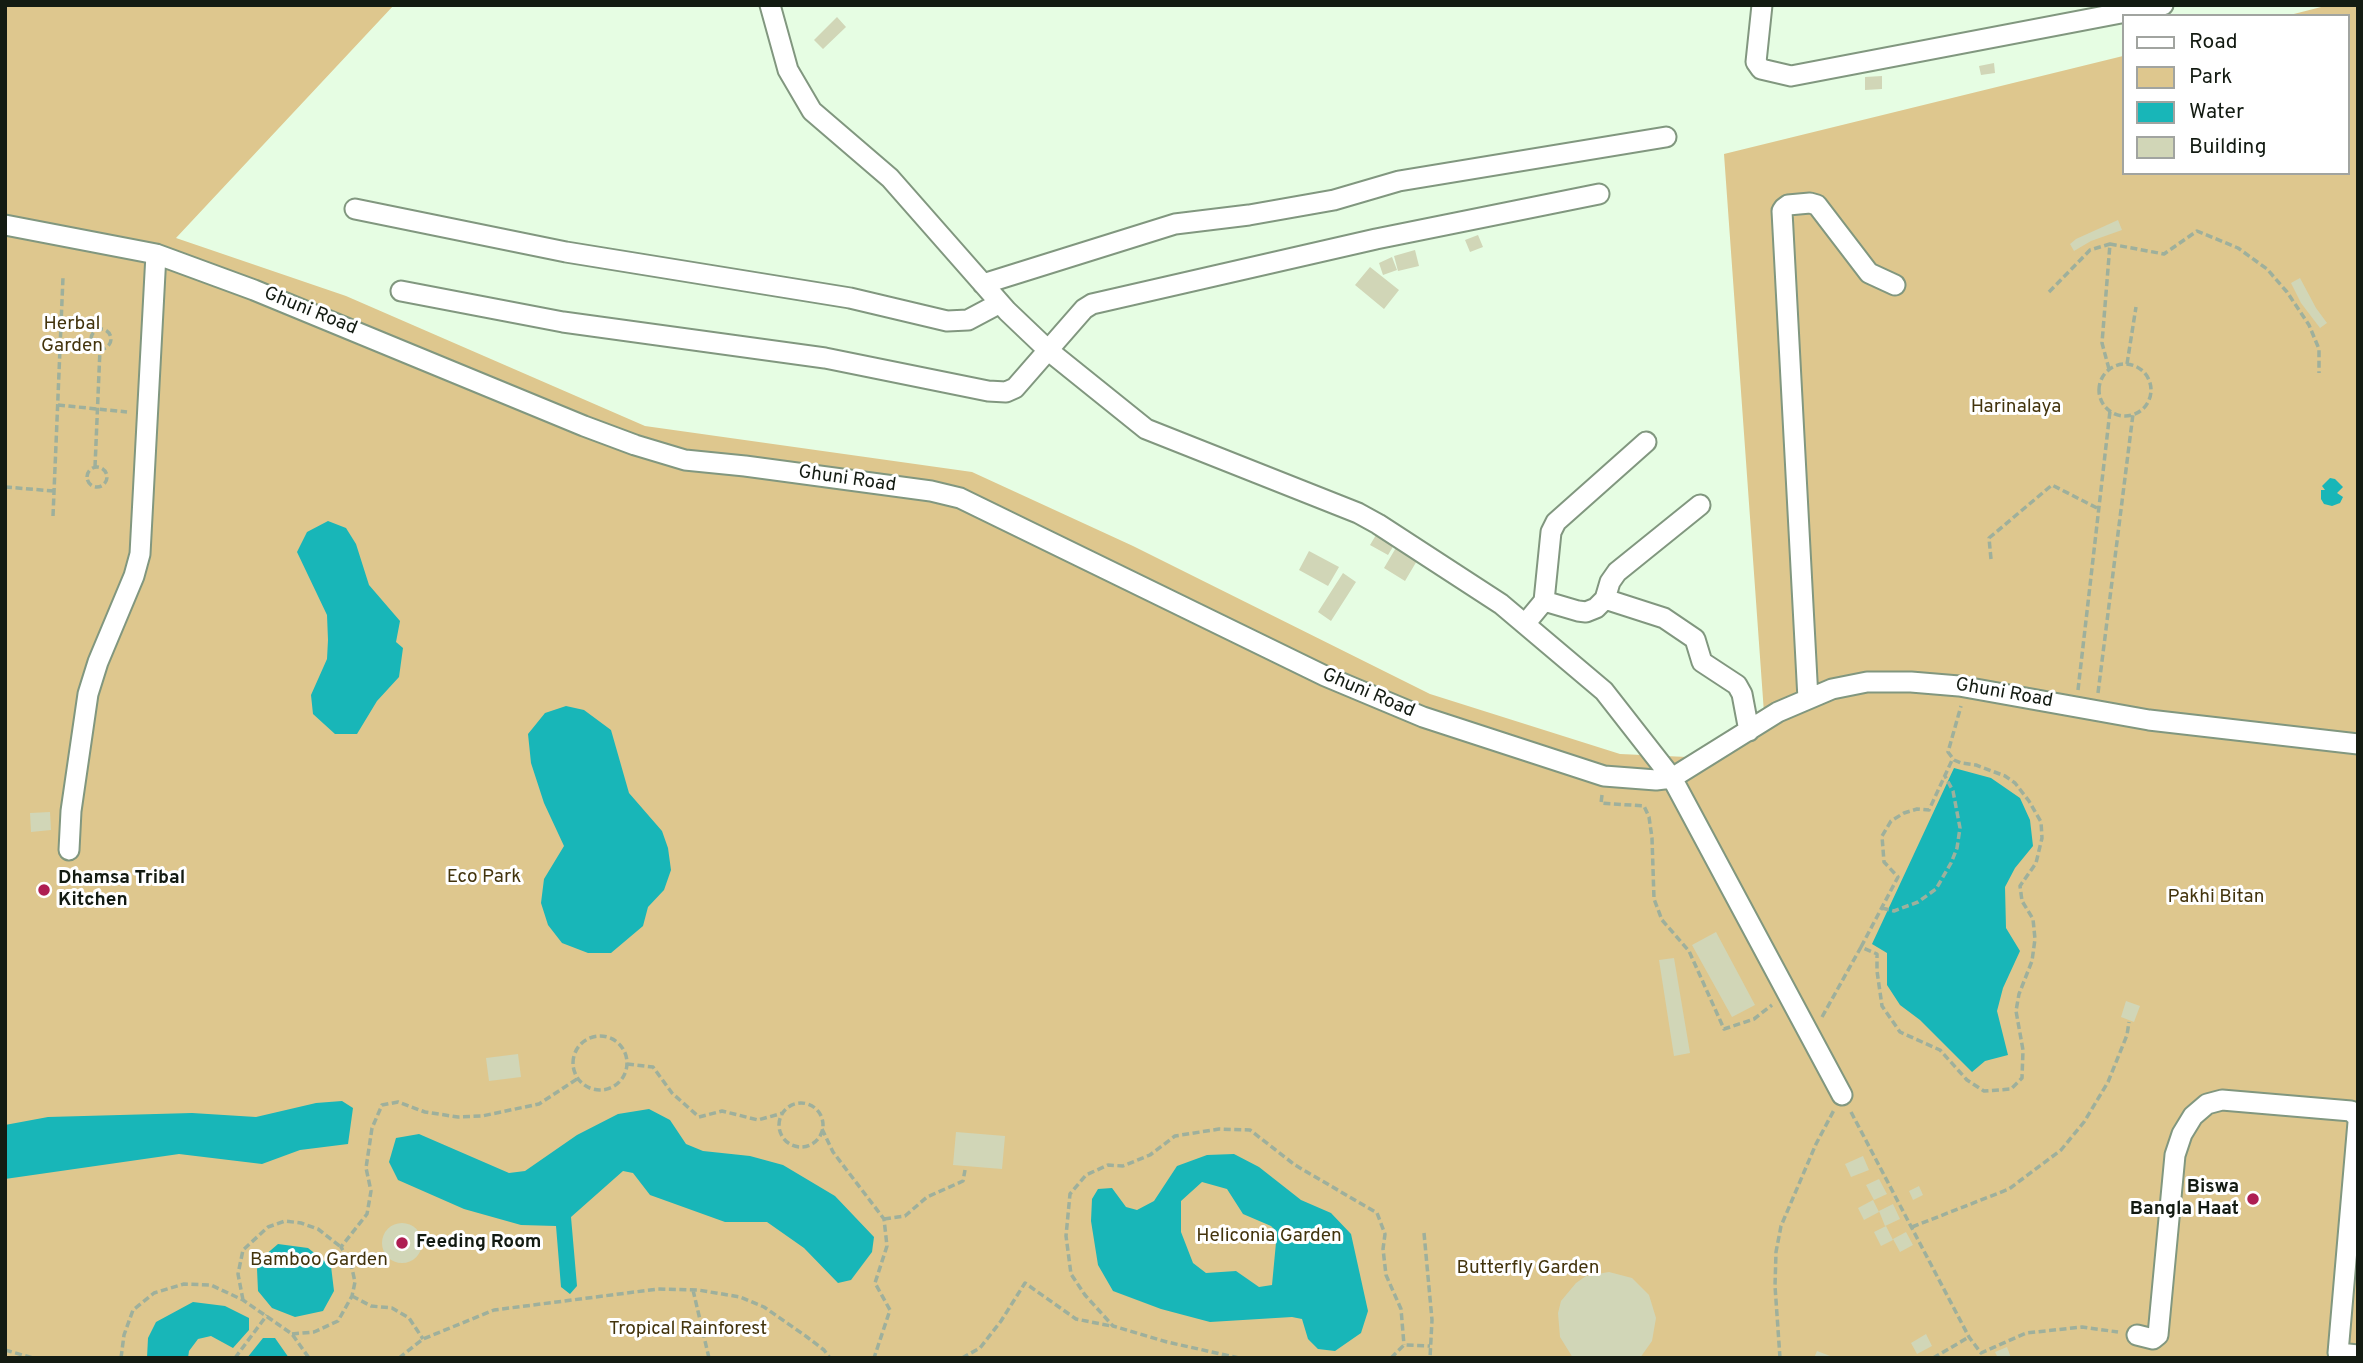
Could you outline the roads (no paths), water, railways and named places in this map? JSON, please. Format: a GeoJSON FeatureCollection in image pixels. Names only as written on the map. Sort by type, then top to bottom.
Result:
{"type":"FeatureCollection","features":[{"type":"Feature","properties":{"kind":"street"},"geometry":{"type":"LineString","coordinates":[[770,5],[788,70],[812,111],[890,177],[1004,307],[1048,349],[1146,429],[1358,513],[1501,604],[1604,691],[1672,778],[1842,1095]]}},
{"type":"Feature","properties":{"kind":"street"},"geometry":{"type":"LineString","coordinates":[[1762,5],[1756,62],[1761,69],[1791,76],[2162,5]]}},
{"type":"Feature","properties":{"kind":"street"},"geometry":{"type":"LineString","coordinates":[[983,284],[1175,224],[1249,215],[1334,200],[1399,181],[1666,137]]}},
{"type":"Feature","properties":{"kind":"street"},"geometry":{"type":"LineString","coordinates":[[401,291],[563,322],[825,358],[988,391],[1006,392],[1015,388],[1084,309],[1092,304],[1377,239],[1600,194]]}},
{"type":"Feature","properties":{"kind":"street"},"geometry":{"type":"LineString","coordinates":[[1808,699],[1782,211],[1784,208],[1799,204],[1818,205],[1869,274],[1895,285]]}},
{"type":"Feature","properties":{"kind":"street"},"geometry":{"type":"LineString","coordinates":[[355,209],[566,252],[850,298],[947,321],[968,320],[1004,307]]}},
{"type":"Feature","properties":{"kind":"street","name":"Ghuni Road"},"geometry":{"type":"LineString","coordinates":[[5,225],[156,254],[254,290],[584,426],[660,453],[685,460],[930,491],[960,498],[1325,676],[1423,717],[1606,776],[1657,780],[1672,778],[1778,712],[1832,689],[1867,682],[1911,682],[1965,687],[2149,720],[2358,744]]}},
{"type":"Feature","properties":{"kind":"street"},"geometry":{"type":"LineString","coordinates":[[69,850],[71,811],[88,694],[140,554],[156,254]]}},
{"type":"Feature","properties":{"kind":"street"},"geometry":{"type":"LineString","coordinates":[[1525,624],[1544,601],[1551,532],[1556,522],[1646,442]]}},
{"type":"Feature","properties":{"kind":"street"},"geometry":{"type":"LineString","coordinates":[[1544,601],[1586,612],[1596,608],[1605,598],[1610,582],[1617,572],[1700,505]]}},
{"type":"Feature","properties":{"kind":"street"},"geometry":{"type":"LineString","coordinates":[[1605,598],[1664,618],[1688,632],[1695,639],[1702,662],[1737,685],[1742,694],[1749,732]]}},
{"type":"Feature","properties":{"kind":"street"},"geometry":{"type":"LineString","coordinates":[[2137,1335],[2153,1339],[2158,1335],[2175,1155],[2193,1116],[2207,1104],[2222,1100],[2351,1111],[2358,1120],[2338,1353],[2358,1355]]}},
{"type":"Feature","properties":{"kind":"water"},"geometry":{"type":"Polygon","coordinates":[[[2330,478],[2343,487],[2337,493],[2343,497],[2340,503],[2332,506],[2324,504],[2321,499],[2321,490],[2325,490],[2322,486],[2330,478]]]}},
{"type":"Feature","properties":{"kind":"water"},"geometry":{"type":"Polygon","coordinates":[[[328,521],[346,528],[356,544],[369,585],[400,621],[396,642],[403,648],[399,677],[377,701],[357,734],[335,734],[313,714],[311,695],[327,659],[327,615],[297,552],[307,532],[328,521]]]}},
{"type":"Feature","properties":{"kind":"water"},"geometry":{"type":"Polygon","coordinates":[[[566,706],[584,710],[611,730],[629,793],[662,831],[668,848],[671,870],[664,890],[648,907],[643,926],[611,953],[588,953],[562,943],[548,925],[541,903],[544,879],[564,846],[544,803],[531,763],[528,734],[545,713],[566,706]]]}},
{"type":"Feature","properties":{"kind":"water"},"geometry":{"type":"Polygon","coordinates":[[[1954,768],[1991,778],[2020,798],[2030,820],[2033,846],[2015,868],[2005,887],[2006,928],[2020,951],[2003,988],[1997,1011],[2008,1055],[1985,1061],[1972,1072],[1920,1020],[1900,1005],[1887,985],[1887,953],[1872,944],[1954,768]]]}},
{"type":"Feature","properties":{"kind":"water"},"geometry":{"type":"Polygon","coordinates":[[[342,1101],[353,1108],[348,1144],[300,1150],[262,1164],[179,1154],[5,1179],[5,1125],[48,1117],[192,1113],[256,1117],[316,1103],[342,1101]]]}},
{"type":"Feature","properties":{"kind":"water"},"geometry":{"type":"Polygon","coordinates":[[[649,1109],[670,1120],[686,1144],[703,1151],[750,1156],[783,1165],[835,1196],[874,1237],[872,1252],[851,1280],[838,1283],[804,1248],[767,1222],[725,1222],[650,1195],[633,1173],[623,1171],[571,1217],[577,1286],[570,1294],[561,1287],[556,1226],[521,1225],[464,1209],[398,1180],[389,1162],[396,1138],[419,1134],[509,1173],[525,1171],[577,1135],[618,1114],[649,1109]]]}},
{"type":"Feature","properties":{"kind":"water"},"geometry":{"type":"Polygon","coordinates":[[[1234,1154],[1259,1167],[1301,1200],[1331,1213],[1351,1234],[1368,1311],[1361,1333],[1335,1351],[1318,1349],[1308,1339],[1302,1319],[1292,1317],[1210,1322],[1161,1309],[1113,1291],[1098,1265],[1091,1221],[1092,1199],[1098,1189],[1112,1188],[1126,1207],[1137,1210],[1154,1201],[1177,1166],[1207,1155],[1234,1154]],[[1202,1182],[1181,1201],[1181,1232],[1193,1263],[1206,1273],[1236,1271],[1259,1287],[1272,1285],[1277,1232],[1271,1226],[1243,1214],[1227,1189],[1202,1182]]]}},
{"type":"Feature","properties":{"kind":"water"},"geometry":{"type":"Polygon","coordinates":[[[278,1244],[308,1248],[331,1266],[334,1291],[323,1311],[295,1317],[272,1308],[258,1291],[257,1269],[264,1256],[278,1244]]]}},
{"type":"Feature","properties":{"kind":"water"},"geometry":{"type":"Polygon","coordinates":[[[193,1302],[225,1306],[249,1318],[249,1330],[233,1348],[211,1336],[198,1339],[189,1351],[188,1358],[147,1358],[148,1338],[156,1322],[193,1302]]]}},
{"type":"Feature","properties":{"kind":"water"},"geometry":{"type":"Polygon","coordinates":[[[263,1338],[275,1338],[289,1358],[247,1358],[263,1338]]]}},
{"type":"Feature","properties":{"kind":"place","name":"Dhamsa Tribal Kitchen"},"geometry":{"type":"Point","coordinates":[44,890]}},
{"type":"Feature","properties":{"kind":"place","name":"Biswa Bangla Haat"},"geometry":{"type":"Point","coordinates":[2253,1199]}},
{"type":"Feature","properties":{"kind":"place","name":"Feeding Room"},"geometry":{"type":"Point","coordinates":[402,1243]}},
{"type":"Feature","properties":{"kind":"park label","name":"Herbal Garden"},"geometry":{"type":"Point","coordinates":[72,336]}},
{"type":"Feature","properties":{"kind":"park label","name":"Harinalaya"},"geometry":{"type":"Point","coordinates":[2016,408]}},
{"type":"Feature","properties":{"kind":"park label","name":"Eco Park"},"geometry":{"type":"Point","coordinates":[484,878]}},
{"type":"Feature","properties":{"kind":"park label","name":"Pakhi Bitan"},"geometry":{"type":"Point","coordinates":[2216,898]}},
{"type":"Feature","properties":{"kind":"park label","name":"Heliconia Garden"},"geometry":{"type":"Point","coordinates":[1269,1237]}},
{"type":"Feature","properties":{"kind":"park label","name":"Bamboo Garden"},"geometry":{"type":"Point","coordinates":[319,1261]}},
{"type":"Feature","properties":{"kind":"park label","name":"Butterfly Garden"},"geometry":{"type":"Point","coordinates":[1528,1269]}},
{"type":"Feature","properties":{"kind":"park label","name":"Tropical Rainforest"},"geometry":{"type":"Point","coordinates":[688,1330]}}]}
